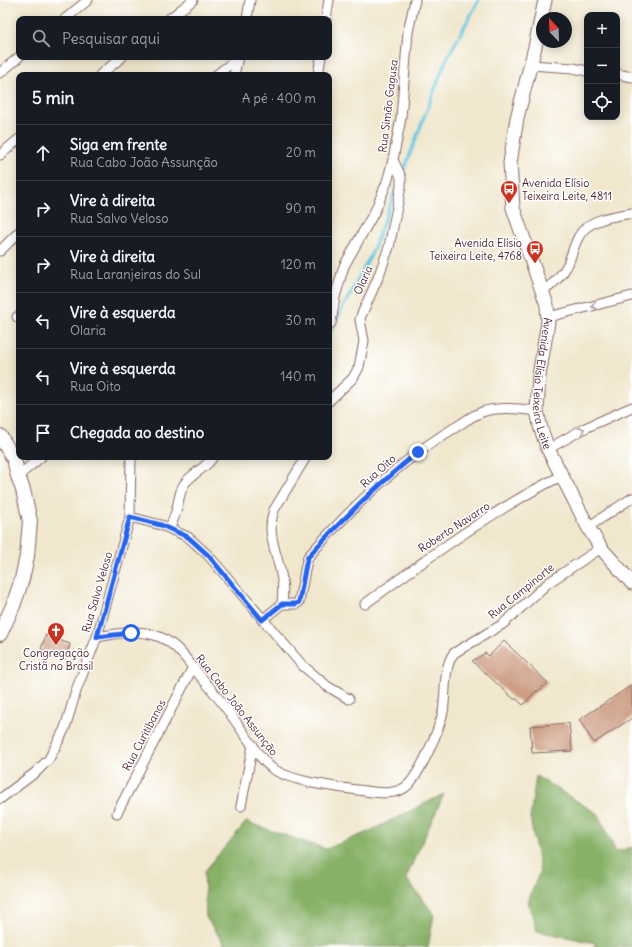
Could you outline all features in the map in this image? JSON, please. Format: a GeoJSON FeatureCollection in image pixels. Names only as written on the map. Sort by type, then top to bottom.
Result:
{"type":"FeatureCollection","features":[{"type":"Feature","properties":{"kind":"main road","name":"Avenida Elísio Teixeira Leite"},"geometry":{"type":"LineString","coordinates":[[545,0],[531,65],[517,118],[510,163],[513,208],[547,304],[548,317],[538,382],[537,411],[548,449],[588,527],[601,548],[632,583]]}},
{"type":"Feature","properties":{"kind":"main road"},"geometry":{"type":"LineString","coordinates":[[0,436],[14,459],[30,521],[27,556],[22,579],[13,606],[0,634]]}},
{"type":"Feature","properties":{"kind":"main road"},"geometry":{"type":"LineString","coordinates":[[0,454],[18,476]]}},
{"type":"Feature","properties":{"kind":"street"},"geometry":{"type":"LineString","coordinates":[[69,16],[88,0]]}},
{"type":"Feature","properties":{"kind":"street"},"geometry":{"type":"LineString","coordinates":[[173,16],[193,0]]}},
{"type":"Feature","properties":{"kind":"street"},"geometry":{"type":"LineString","coordinates":[[247,16],[250,0]]}},
{"type":"Feature","properties":{"kind":"street"},"geometry":{"type":"LineString","coordinates":[[326,16],[329,0]]}},
{"type":"Feature","properties":{"kind":"street","name":"Rua Simão Gagusa"},"geometry":{"type":"LineString","coordinates":[[332,313],[336,292],[344,266],[374,211],[387,182],[394,160],[400,118],[408,32],[414,0]]}},
{"type":"Feature","properties":{"kind":"street"},"geometry":{"type":"LineString","coordinates":[[0,73],[16,60]]}},
{"type":"Feature","properties":{"kind":"street"},"geometry":{"type":"LineString","coordinates":[[104,72],[118,60]]}},
{"type":"Feature","properties":{"kind":"street"},"geometry":{"type":"LineString","coordinates":[[220,72],[235,60]]}},
{"type":"Feature","properties":{"kind":"street"},"geometry":{"type":"LineString","coordinates":[[235,72],[237,60]]}},
{"type":"Feature","properties":{"kind":"street"},"geometry":{"type":"LineString","coordinates":[[318,72],[320,60]]}},
{"type":"Feature","properties":{"kind":"street"},"geometry":{"type":"LineString","coordinates":[[531,65],[573,68],[584,70]]}},
{"type":"Feature","properties":{"kind":"street"},"geometry":{"type":"LineString","coordinates":[[620,75],[632,77]]}},
{"type":"Feature","properties":{"kind":"street"},"geometry":{"type":"LineString","coordinates":[[0,155],[16,142]]}},
{"type":"Feature","properties":{"kind":"street","name":"Olaria"},"geometry":{"type":"LineString","coordinates":[[332,398],[353,378],[359,367],[364,341],[361,316],[390,248],[401,192],[401,177],[394,160]]}},
{"type":"Feature","properties":{"kind":"street"},"geometry":{"type":"LineString","coordinates":[[543,292],[550,287],[567,266],[578,237],[587,227],[609,217],[632,213]]}},
{"type":"Feature","properties":{"kind":"street"},"geometry":{"type":"LineString","coordinates":[[0,251],[16,235]]}},
{"type":"Feature","properties":{"kind":"street"},"geometry":{"type":"LineString","coordinates":[[548,317],[632,296]]}},
{"type":"Feature","properties":{"kind":"street"},"geometry":{"type":"LineString","coordinates":[[548,449],[585,428],[632,407]]}},
{"type":"Feature","properties":{"kind":"street","name":"Rua Oito"},"geometry":{"type":"LineString","coordinates":[[282,604],[296,604],[299,602],[308,557],[383,481],[418,452],[446,433],[483,412],[507,409],[537,411]]}},
{"type":"Feature","properties":{"kind":"street"},"geometry":{"type":"LineString","coordinates":[[18,476],[37,460]]}},
{"type":"Feature","properties":{"kind":"street","name":"Rua Salvo Veloso"},"geometry":{"type":"LineString","coordinates":[[0,799],[36,772],[49,759],[65,728],[77,688],[97,637],[130,517],[131,460]]}},
{"type":"Feature","properties":{"kind":"street"},"geometry":{"type":"LineString","coordinates":[[170,528],[182,488],[190,478],[210,460]]}},
{"type":"Feature","properties":{"kind":"street"},"geometry":{"type":"LineString","coordinates":[[262,620],[282,604],[282,580],[271,540],[271,518],[274,510],[304,460]]}},
{"type":"Feature","properties":{"kind":"street","name":"Roberto Navarro"},"geometry":{"type":"LineString","coordinates":[[365,604],[457,538],[522,497],[561,476]]}},
{"type":"Feature","properties":{"kind":"street"},"geometry":{"type":"LineString","coordinates":[[588,527],[632,498]]}},
{"type":"Feature","properties":{"kind":"street"},"geometry":{"type":"LineString","coordinates":[[130,517],[170,528],[188,537],[208,555],[302,665],[327,686],[349,699]]}},
{"type":"Feature","properties":{"kind":"street","name":"Rua Campinorte"},"geometry":{"type":"LineString","coordinates":[[409,784],[423,763],[441,719],[448,668],[454,653],[504,623],[548,583],[601,548]]}},
{"type":"Feature","properties":{"kind":"street","name":"Rua Cabo João Assunção"},"geometry":{"type":"LineString","coordinates":[[97,637],[131,633],[153,634],[171,643],[210,686],[263,761],[272,769],[298,779],[325,785],[381,793],[400,790],[409,784]]}},
{"type":"Feature","properties":{"kind":"street","name":"Rua Curitibanos"},"geometry":{"type":"LineString","coordinates":[[117,813],[193,667]]}},
{"type":"Feature","properties":{"kind":"street"},"geometry":{"type":"LineString","coordinates":[[241,806],[252,745]]}},
{"type":"Feature","properties":{"kind":"green space"},"geometry":{"type":"Polygon","coordinates":[[[536,776],[598,814],[616,852],[632,847],[632,947],[594,947],[596,943],[537,931],[528,902],[540,870],[530,818],[536,776]]]}},
{"type":"Feature","properties":{"kind":"green space"},"geometry":{"type":"Polygon","coordinates":[[[444,794],[406,878],[434,914],[428,947],[226,947],[206,917],[204,872],[246,822],[326,849],[368,832],[444,794]]]}},
{"type":"Feature","properties":{"kind":"building","name":"Congregação Cristã no Brasil"},"geometry":{"type":"Polygon","coordinates":[[[46,635],[70,644],[65,659],[41,649],[46,635]]]}},
{"type":"Feature","properties":{"kind":"building"},"geometry":{"type":"Polygon","coordinates":[[[504,641],[548,683],[537,692],[536,691],[523,705],[517,699],[514,699],[472,661],[485,653],[489,656],[504,641]]]}},
{"type":"Feature","properties":{"kind":"building"},"geometry":{"type":"Polygon","coordinates":[[[632,685],[632,718],[594,743],[579,720],[632,685]]]}},
{"type":"Feature","properties":{"kind":"building"},"geometry":{"type":"Polygon","coordinates":[[[569,723],[572,751],[532,753],[530,726],[569,723]]]}},
{"type":"Feature","properties":{"kind":"waterway"},"geometry":{"type":"LineString","coordinates":[[402,175],[446,60],[479,0]]}},
{"type":"Feature","properties":{"kind":"waterway"},"geometry":{"type":"LineString","coordinates":[[332,328],[372,253],[396,189]]}},
{"type":"Feature","properties":{"kind":"place","name":"Avenida Elísio Teixeira Leite, 4811"},"geometry":{"type":"Point","coordinates":[509,204]}},
{"type":"Feature","properties":{"kind":"place","name":"Avenida Elísio Teixeira Leite, 4768"},"geometry":{"type":"Point","coordinates":[535,264]}},
{"type":"Feature","properties":{"kind":"place","name":"Congregação Cristã no Brasil"},"geometry":{"type":"Point","coordinates":[56,646]}},
{"type":"Feature","properties":{"kind":"route"},"geometry":{"type":"LineString","coordinates":[[131,633],[97,637],[130,517],[161,525],[182,533],[188,537],[208,555],[262,620],[282,604],[296,604],[300,601],[308,557],[383,481],[418,452]]}}]}
